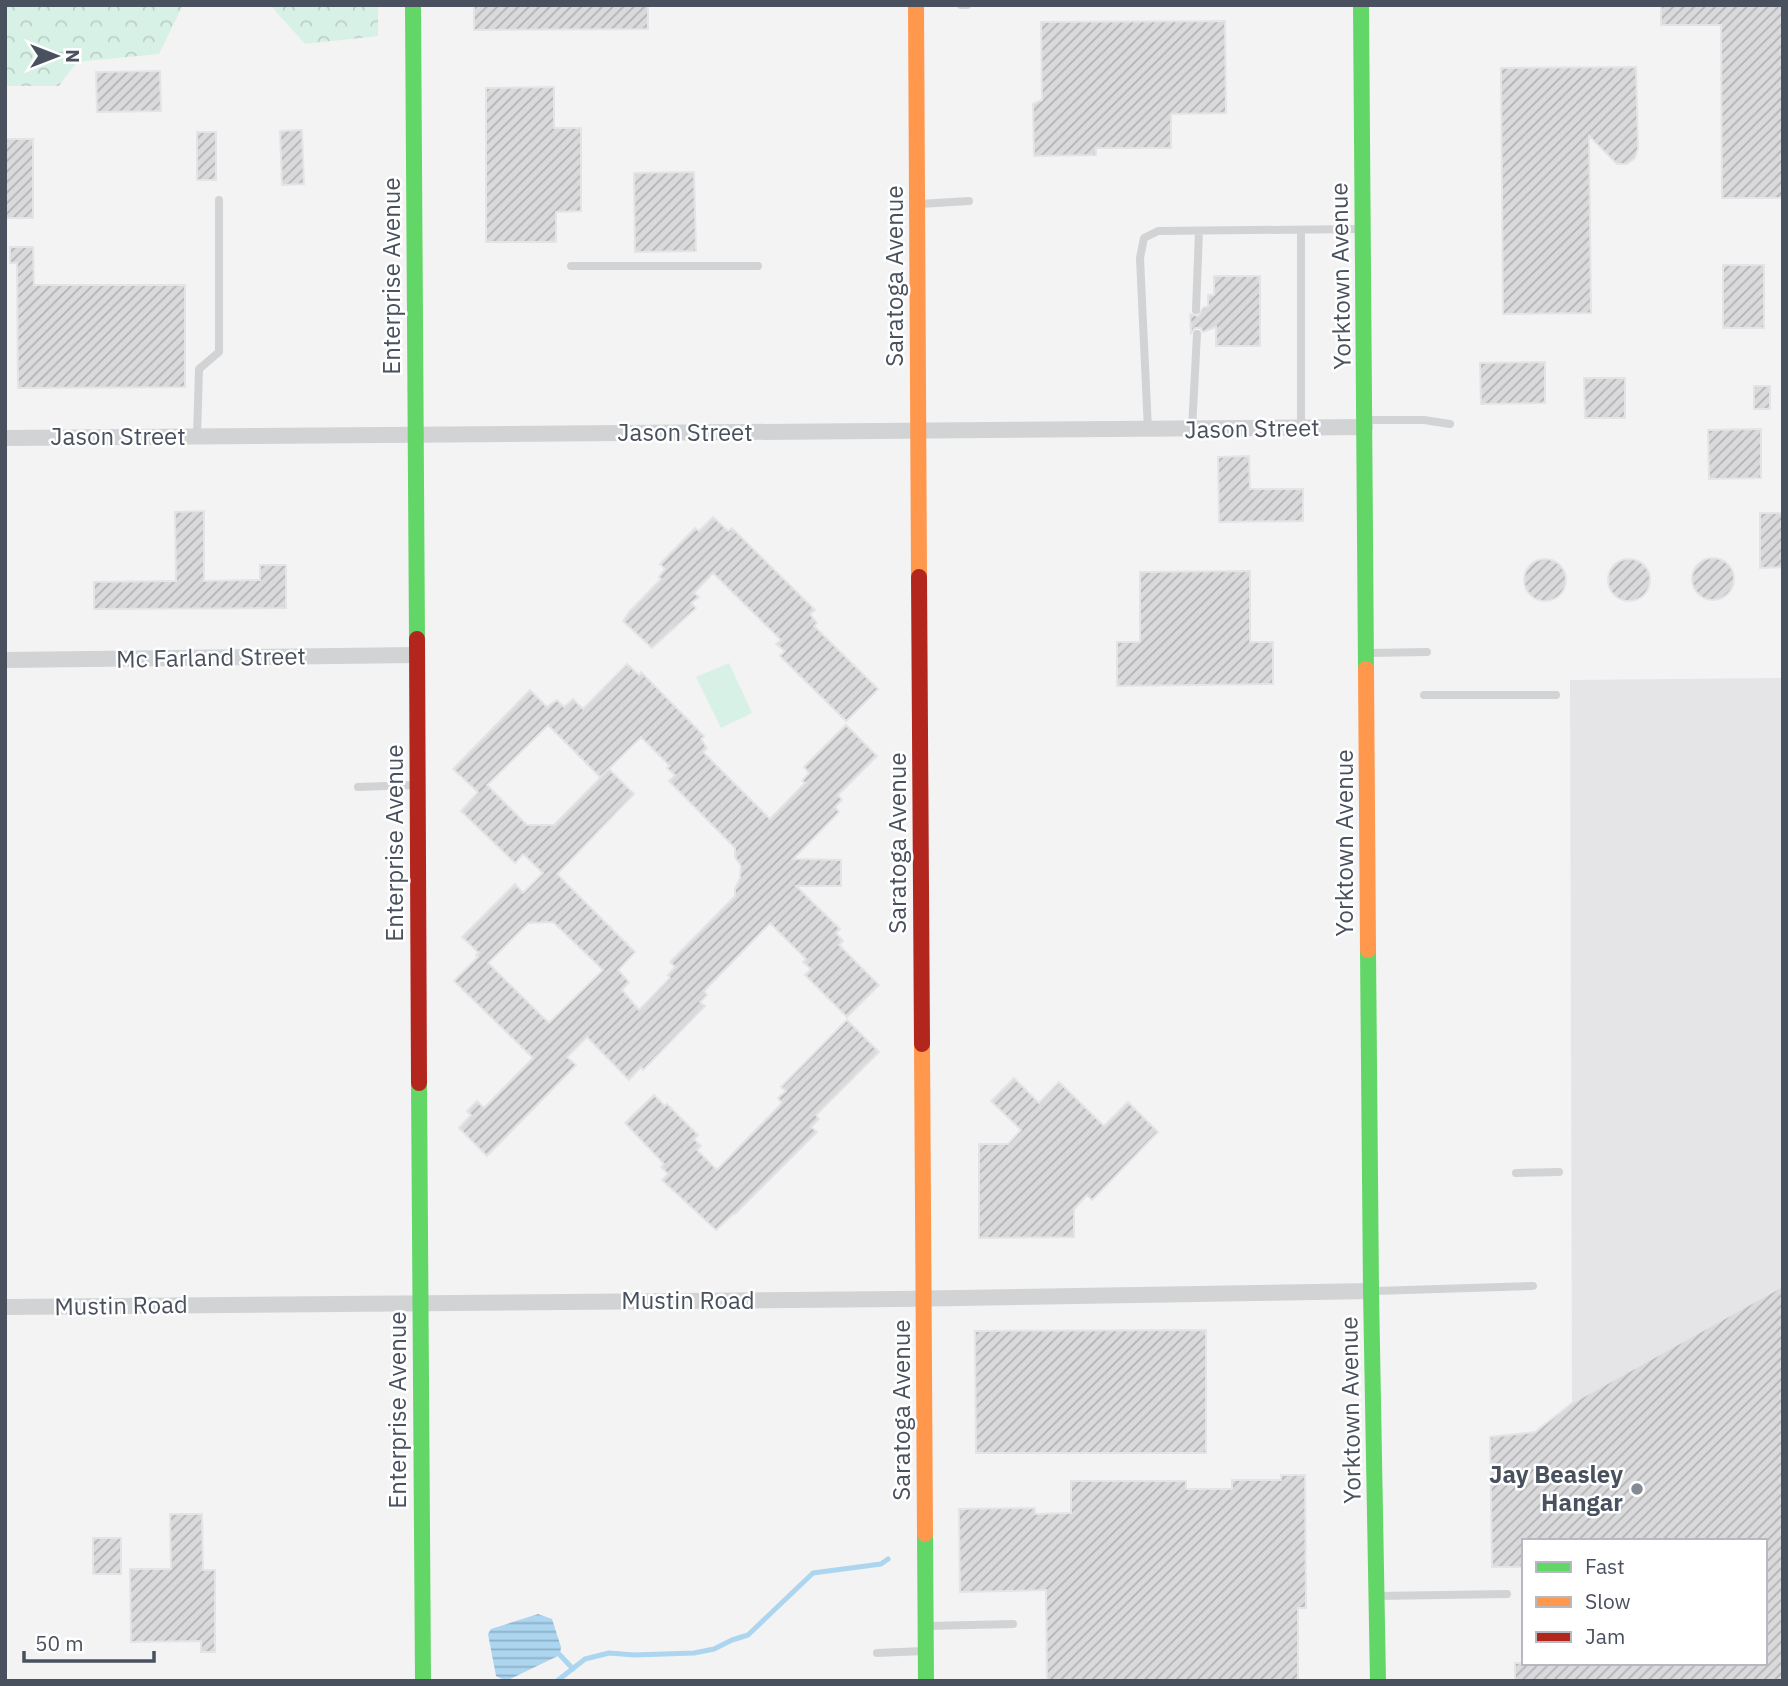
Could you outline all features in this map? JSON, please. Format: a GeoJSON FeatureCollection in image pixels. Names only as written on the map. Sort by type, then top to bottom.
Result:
{"type":"FeatureCollection","features":[{"type":"Feature","properties":{"kind":"street","name":"Enterprise Avenue"},"geometry":{"type":"LineString","coordinates":[[413,5],[423,1681]]}},
{"type":"Feature","properties":{"kind":"street","name":"Saratoga Avenue"},"geometry":{"type":"LineString","coordinates":[[916,5],[926,1681]]}},
{"type":"Feature","properties":{"kind":"street","name":"Yorktown Avenue"},"geometry":{"type":"LineString","coordinates":[[1361,5],[1371,1292],[1378,1681]]}},
{"type":"Feature","properties":{"kind":"street","name":"Jason Street"},"geometry":{"type":"LineString","coordinates":[[5,438],[1148,430],[1301,428],[1365,424]]}},
{"type":"Feature","properties":{"kind":"street","name":"Mc Farland Street"},"geometry":{"type":"LineString","coordinates":[[5,660],[417,655]]}},
{"type":"Feature","properties":{"kind":"street","name":"Mustin Road"},"geometry":{"type":"LineString","coordinates":[[5,1307],[1371,1292]]}},
{"type":"Feature","properties":{"kind":"lane"},"geometry":{"type":"LineString","coordinates":[[961,5],[967,5]]}},
{"type":"Feature","properties":{"kind":"lane"},"geometry":{"type":"LineString","coordinates":[[197,436],[199,369],[219,352],[219,200]]}},
{"type":"Feature","properties":{"kind":"lane"},"geometry":{"type":"LineString","coordinates":[[917,204],[969,201]]}},
{"type":"Feature","properties":{"kind":"lane"},"geometry":{"type":"LineString","coordinates":[[1148,430],[1140,258],[1144,238],[1157,231],[1363,229]]}},
{"type":"Feature","properties":{"kind":"lane"},"geometry":{"type":"LineString","coordinates":[[1301,230],[1301,428]]}},
{"type":"Feature","properties":{"kind":"lane"},"geometry":{"type":"LineString","coordinates":[[1196,310],[1199,231]]}},
{"type":"Feature","properties":{"kind":"lane"},"geometry":{"type":"LineString","coordinates":[[571,266],[758,266]]}},
{"type":"Feature","properties":{"kind":"lane"},"geometry":{"type":"LineString","coordinates":[[1192,429],[1197,334]]}},
{"type":"Feature","properties":{"kind":"lane"},"geometry":{"type":"LineString","coordinates":[[1365,424],[1424,420],[1450,424]]}},
{"type":"Feature","properties":{"kind":"lane"},"geometry":{"type":"LineString","coordinates":[[1367,653],[1427,652]]}},
{"type":"Feature","properties":{"kind":"lane"},"geometry":{"type":"LineString","coordinates":[[1424,695],[1556,695]]}},
{"type":"Feature","properties":{"kind":"lane"},"geometry":{"type":"LineString","coordinates":[[358,787],[418,785]]}},
{"type":"Feature","properties":{"kind":"lane"},"geometry":{"type":"LineString","coordinates":[[1516,1173],[1559,1172]]}},
{"type":"Feature","properties":{"kind":"lane"},"geometry":{"type":"LineString","coordinates":[[1371,1292],[1533,1286]]}},
{"type":"Feature","properties":{"kind":"lane"},"geometry":{"type":"LineString","coordinates":[[1378,1596],[1507,1594]]}},
{"type":"Feature","properties":{"kind":"lane"},"geometry":{"type":"LineString","coordinates":[[925,1626],[1013,1625]]}},
{"type":"Feature","properties":{"kind":"lane"},"geometry":{"type":"LineString","coordinates":[[877,1653],[926,1651]]}},
{"type":"Feature","properties":{"kind":"shaded area"},"geometry":{"type":"Polygon","coordinates":[[[1783,678],[1783,1291],[1778,1288],[1572,1403],[1570,680],[1783,678]]]}},
{"type":"Feature","properties":{"kind":"green space"},"geometry":{"type":"Polygon","coordinates":[[[5,5],[183,5],[159,54],[77,62],[59,86],[5,86],[5,5]]]}},
{"type":"Feature","properties":{"kind":"green space"},"geometry":{"type":"Polygon","coordinates":[[[270,5],[378,5],[378,36],[305,44],[270,5]]]}},
{"type":"Feature","properties":{"kind":"green space"},"geometry":{"type":"Polygon","coordinates":[[[729,663],[752,713],[721,728],[696,677],[729,663]]]}},
{"type":"Feature","properties":{"kind":"water"},"geometry":{"type":"Polygon","coordinates":[[[538,1614],[552,1619],[561,1647],[560,1655],[506,1681],[496,1676],[488,1634],[491,1629],[538,1614]]]}},
{"type":"Feature","properties":{"kind":"building"},"geometry":{"type":"Polygon","coordinates":[[[474,5],[648,5],[648,29],[474,30],[474,5]]]}},
{"type":"Feature","properties":{"kind":"building"},"geometry":{"type":"Polygon","coordinates":[[[1661,5],[1783,5],[1783,198],[1722,198],[1721,25],[1661,25],[1661,5]]]}},
{"type":"Feature","properties":{"kind":"building"},"geometry":{"type":"Polygon","coordinates":[[[1225,21],[1226,113],[1171,114],[1171,148],[1096,148],[1096,155],[1034,156],[1033,104],[1042,100],[1041,22],[1225,21]]]}},
{"type":"Feature","properties":{"kind":"building"},"geometry":{"type":"Polygon","coordinates":[[[1636,67],[1638,148],[1635,158],[1627,164],[1617,164],[1589,136],[1591,313],[1503,314],[1501,68],[1636,67]]]}},
{"type":"Feature","properties":{"kind":"building"},"geometry":{"type":"Polygon","coordinates":[[[160,71],[161,111],[97,112],[96,72],[160,71]]]}},
{"type":"Feature","properties":{"kind":"building"},"geometry":{"type":"Polygon","coordinates":[[[554,87],[554,128],[581,128],[581,211],[556,212],[556,242],[486,242],[486,88],[554,87]]]}},
{"type":"Feature","properties":{"kind":"building"},"geometry":{"type":"Polygon","coordinates":[[[302,130],[304,184],[282,185],[280,131],[302,130]]]}},
{"type":"Feature","properties":{"kind":"building"},"geometry":{"type":"Polygon","coordinates":[[[197,132],[216,132],[216,180],[197,180],[197,132]]]}},
{"type":"Feature","properties":{"kind":"building"},"geometry":{"type":"Polygon","coordinates":[[[5,139],[33,139],[33,218],[5,218],[5,139]]]}},
{"type":"Feature","properties":{"kind":"building"},"geometry":{"type":"Polygon","coordinates":[[[694,172],[696,251],[635,252],[634,173],[694,172]]]}},
{"type":"Feature","properties":{"kind":"building"},"geometry":{"type":"Polygon","coordinates":[[[10,247],[33,247],[34,285],[185,285],[185,387],[18,388],[17,263],[10,263],[10,247]]]}},
{"type":"Feature","properties":{"kind":"building"},"geometry":{"type":"Polygon","coordinates":[[[1723,265],[1764,265],[1764,328],[1723,328],[1723,265]]]}},
{"type":"Feature","properties":{"kind":"building"},"geometry":{"type":"Polygon","coordinates":[[[1214,276],[1260,276],[1260,346],[1216,346],[1216,327],[1203,332],[1200,328],[1195,328],[1191,333],[1190,314],[1198,316],[1203,308],[1208,306],[1208,295],[1214,295],[1214,276]]]}},
{"type":"Feature","properties":{"kind":"building"},"geometry":{"type":"Polygon","coordinates":[[[1545,362],[1545,403],[1481,404],[1480,363],[1545,362]]]}},
{"type":"Feature","properties":{"kind":"building"},"geometry":{"type":"Polygon","coordinates":[[[1584,378],[1625,378],[1625,418],[1585,418],[1584,378]]]}},
{"type":"Feature","properties":{"kind":"building"},"geometry":{"type":"Polygon","coordinates":[[[1754,386],[1770,386],[1770,409],[1754,409],[1754,386]]]}},
{"type":"Feature","properties":{"kind":"building"},"geometry":{"type":"Polygon","coordinates":[[[1761,429],[1761,478],[1709,479],[1708,430],[1761,429]]]}},
{"type":"Feature","properties":{"kind":"building"},"geometry":{"type":"Polygon","coordinates":[[[1249,456],[1250,489],[1303,489],[1303,521],[1219,522],[1218,457],[1249,456]]]}},
{"type":"Feature","properties":{"kind":"building"},"geometry":{"type":"Polygon","coordinates":[[[204,511],[204,581],[260,580],[260,565],[286,565],[286,608],[94,609],[94,582],[176,581],[175,512],[204,511]]]}},
{"type":"Feature","properties":{"kind":"building"},"geometry":{"type":"Polygon","coordinates":[[[1760,513],[1783,513],[1783,567],[1760,568],[1760,513]]]}},
{"type":"Feature","properties":{"kind":"building"},"geometry":{"type":"Polygon","coordinates":[[[713,517],[728,531],[732,528],[815,610],[810,614],[817,623],[814,626],[878,689],[846,721],[780,656],[785,651],[776,644],[781,640],[713,573],[694,593],[699,597],[691,603],[696,608],[652,648],[623,621],[661,579],[659,577],[665,569],[660,564],[695,528],[699,531],[713,517]]]}},
{"type":"Feature","properties":{"kind":"building"},"geometry":{"type":"Polygon","coordinates":[[[1713,558],[1728,564],[1734,579],[1728,594],[1713,600],[1698,594],[1692,579],[1698,564],[1713,558]]]}},
{"type":"Feature","properties":{"kind":"building"},"geometry":{"type":"Polygon","coordinates":[[[1545,559],[1560,565],[1566,580],[1560,595],[1545,601],[1530,595],[1524,580],[1530,565],[1545,559]]]}},
{"type":"Feature","properties":{"kind":"building"},"geometry":{"type":"Polygon","coordinates":[[[1629,559],[1644,565],[1650,580],[1644,595],[1629,601],[1614,595],[1608,580],[1614,565],[1629,559]]]}},
{"type":"Feature","properties":{"kind":"building"},"geometry":{"type":"Polygon","coordinates":[[[1250,571],[1250,642],[1273,642],[1273,684],[1117,686],[1117,642],[1140,642],[1140,572],[1250,571]]]}},
{"type":"Feature","properties":{"kind":"building"},"geometry":{"type":"Polygon","coordinates":[[[627,664],[639,675],[641,672],[704,736],[701,739],[707,748],[703,752],[770,819],[805,783],[802,781],[809,773],[804,767],[846,725],[877,756],[838,795],[842,800],[835,807],[839,812],[793,859],[841,860],[841,886],[796,886],[840,929],[836,933],[843,941],[839,945],[879,985],[847,1017],[805,975],[811,969],[803,962],[806,959],[770,923],[704,991],[707,995],[700,1002],[705,1006],[643,1070],[641,1067],[629,1080],[587,1037],[567,1057],[576,1065],[487,1156],[459,1128],[471,1115],[467,1111],[477,1101],[484,1108],[533,1058],[454,981],[479,953],[462,937],[515,884],[523,893],[543,873],[523,854],[515,863],[461,811],[478,792],[453,769],[530,690],[547,707],[557,700],[564,707],[573,699],[583,709],[627,664]],[[548,725],[487,785],[527,825],[554,825],[609,769],[634,794],[557,874],[635,952],[618,970],[629,982],[622,990],[639,1010],[670,978],[668,975],[675,967],[670,962],[735,896],[741,866],[735,857],[735,848],[669,781],[675,775],[667,768],[670,766],[641,737],[600,777],[548,725]],[[553,922],[528,923],[488,963],[549,1023],[603,970],[553,922]]]}},
{"type":"Feature","properties":{"kind":"building"},"geometry":{"type":"Polygon","coordinates":[[[847,1020],[879,1052],[816,1115],[819,1119],[811,1127],[817,1132],[716,1230],[662,1180],[668,1174],[661,1167],[664,1164],[625,1123],[654,1095],[698,1135],[694,1139],[701,1146],[697,1150],[717,1170],[782,1103],[778,1098],[786,1091],[781,1087],[847,1020]]]}},
{"type":"Feature","properties":{"kind":"building"},"geometry":{"type":"Polygon","coordinates":[[[1014,1078],[1039,1103],[1059,1082],[1104,1126],[1128,1102],[1158,1132],[1092,1200],[1087,1195],[1074,1209],[1074,1237],[979,1238],[979,1144],[1008,1144],[1021,1130],[991,1101],[1014,1078]]]}},
{"type":"Feature","properties":{"kind":"building","name":"Jay Beasley Hangar"},"geometry":{"type":"Polygon","coordinates":[[[1783,1286],[1783,1681],[1515,1681],[1515,1663],[1767,1665],[1767,1539],[1522,1539],[1522,1567],[1492,1567],[1490,1437],[1535,1432],[1572,1403],[1783,1286]]]}},
{"type":"Feature","properties":{"kind":"building"},"geometry":{"type":"Polygon","coordinates":[[[1206,1330],[1206,1453],[976,1453],[975,1331],[1206,1330]]]}},
{"type":"Feature","properties":{"kind":"building"},"geometry":{"type":"Polygon","coordinates":[[[1281,1475],[1305,1475],[1306,1608],[1298,1608],[1298,1681],[1047,1681],[1046,1590],[960,1592],[959,1509],[1035,1508],[1035,1514],[1071,1513],[1071,1481],[1186,1481],[1186,1489],[1232,1489],[1232,1480],[1281,1480],[1281,1475]]]}},
{"type":"Feature","properties":{"kind":"building"},"geometry":{"type":"Polygon","coordinates":[[[170,1514],[202,1514],[203,1570],[215,1570],[215,1652],[201,1652],[201,1641],[131,1642],[130,1569],[171,1569],[170,1514]]]}},
{"type":"Feature","properties":{"kind":"building"},"geometry":{"type":"Polygon","coordinates":[[[93,1538],[121,1538],[121,1574],[93,1574],[93,1538]]]}},
{"type":"Feature","properties":{"kind":"waterway"},"geometry":{"type":"LineString","coordinates":[[557,1681],[585,1659],[609,1653],[694,1653],[714,1649],[748,1635],[813,1573],[881,1564],[888,1559]]}},
{"type":"Feature","properties":{"kind":"waterway"},"geometry":{"type":"LineString","coordinates":[[560,1655],[573,1669]]}},
{"type":"Feature","properties":{"kind":"traffic: fast"},"geometry":{"type":"LineString","coordinates":[[413,5],[417,639]]}},
{"type":"Feature","properties":{"kind":"traffic: fast"},"geometry":{"type":"LineString","coordinates":[[1361,5],[1366,669]]}},
{"type":"Feature","properties":{"kind":"traffic: fast"},"geometry":{"type":"LineString","coordinates":[[1368,950],[1378,1681]]}},
{"type":"Feature","properties":{"kind":"traffic: fast"},"geometry":{"type":"LineString","coordinates":[[419,1083],[423,1681]]}},
{"type":"Feature","properties":{"kind":"traffic: fast"},"geometry":{"type":"LineString","coordinates":[[925,1534],[926,1681]]}},
{"type":"Feature","properties":{"kind":"traffic: slow"},"geometry":{"type":"LineString","coordinates":[[916,5],[919,577]]}},
{"type":"Feature","properties":{"kind":"traffic: slow"},"geometry":{"type":"LineString","coordinates":[[1366,669],[1368,950]]}},
{"type":"Feature","properties":{"kind":"traffic: slow"},"geometry":{"type":"LineString","coordinates":[[922,1044],[925,1534]]}},
{"type":"Feature","properties":{"kind":"traffic: jam"},"geometry":{"type":"LineString","coordinates":[[919,577],[922,1044]]}},
{"type":"Feature","properties":{"kind":"traffic: jam"},"geometry":{"type":"LineString","coordinates":[[417,639],[419,1083]]}},
{"type":"Feature","properties":{"kind":"place","name":"Jay Beasley Hangar"},"geometry":{"type":"Point","coordinates":[1637,1489]}}]}
